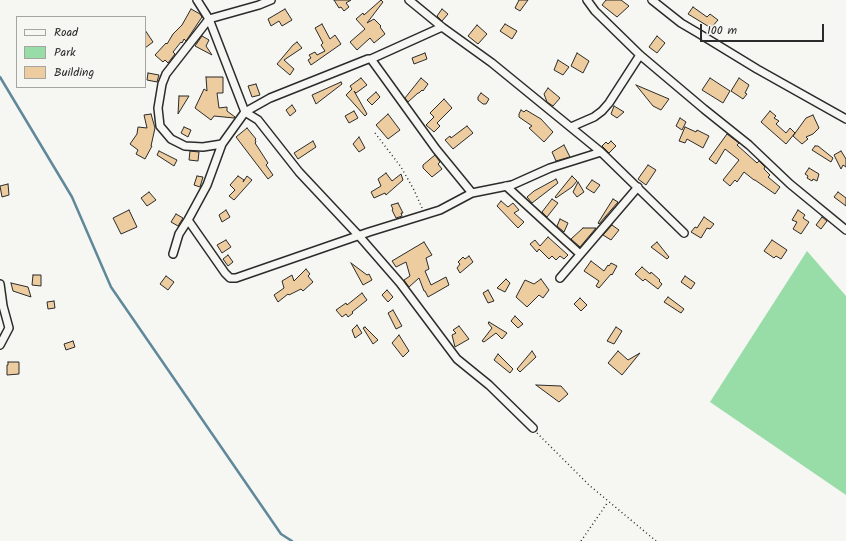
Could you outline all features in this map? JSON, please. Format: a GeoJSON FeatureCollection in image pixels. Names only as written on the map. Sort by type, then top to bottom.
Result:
{"type":"FeatureCollection","features":[{"type":"Feature","properties":{"kind":"street"},"geometry":{"type":"LineString","coordinates":[[197,0],[209,19],[245,112],[258,120],[300,172],[360,237],[400,284],[457,359],[489,385],[533,428]]}},
{"type":"Feature","properties":{"kind":"street"},"geometry":{"type":"LineString","coordinates":[[222,144],[203,147],[185,146],[171,139],[160,126],[159,120],[159,102],[162,84],[166,74],[209,19],[259,5],[271,0]]}},
{"type":"Feature","properties":{"kind":"street"},"geometry":{"type":"LineString","coordinates":[[409,0],[442,27],[476,51],[601,152],[684,233]]}},
{"type":"Feature","properties":{"kind":"street"},"geometry":{"type":"LineString","coordinates":[[587,0],[640,55],[749,145],[790,184],[846,230]]}},
{"type":"Feature","properties":{"kind":"street"},"geometry":{"type":"LineString","coordinates":[[652,0],[681,23],[757,69],[846,119]]}},
{"type":"Feature","properties":{"kind":"street"},"geometry":{"type":"LineString","coordinates":[[173,254],[179,234],[207,185],[222,144],[245,112],[270,98],[368,59],[371,60],[442,27]]}},
{"type":"Feature","properties":{"kind":"street"},"geometry":{"type":"LineString","coordinates":[[571,127],[594,117],[602,111],[640,55]]}},
{"type":"Feature","properties":{"kind":"street"},"geometry":{"type":"LineString","coordinates":[[371,60],[436,149],[472,192]]}},
{"type":"Feature","properties":{"kind":"street"},"geometry":{"type":"LineString","coordinates":[[188,220],[225,273],[230,278],[236,278],[440,210],[472,192],[506,186],[550,168],[601,152]]}},
{"type":"Feature","properties":{"kind":"street"},"geometry":{"type":"LineString","coordinates":[[506,186],[580,254]]}},
{"type":"Feature","properties":{"kind":"street"},"geometry":{"type":"LineString","coordinates":[[560,278],[638,188]]}},
{"type":"Feature","properties":{"kind":"street"},"geometry":{"type":"LineString","coordinates":[[0,284],[3,306],[9,328],[0,345]]}},
{"type":"Feature","properties":{"kind":"path"},"geometry":{"type":"LineString","coordinates":[[375,133],[400,166],[426,215]]}},
{"type":"Feature","properties":{"kind":"path"},"geometry":{"type":"LineString","coordinates":[[533,428],[589,485],[656,541]]}},
{"type":"Feature","properties":{"kind":"path"},"geometry":{"type":"LineString","coordinates":[[581,541],[608,502]]}},
{"type":"Feature","properties":{"kind":"green space"},"geometry":{"type":"Polygon","coordinates":[[[807,251],[846,296],[846,495],[710,402],[807,251]]]}},
{"type":"Feature","properties":{"kind":"building"},"geometry":{"type":"Polygon","coordinates":[[[334,0],[351,0],[346,3],[349,7],[344,11],[341,7],[339,8],[334,0]]]}},
{"type":"Feature","properties":{"kind":"building"},"geometry":{"type":"Polygon","coordinates":[[[381,0],[383,2],[367,23],[374,19],[381,26],[380,27],[385,34],[374,43],[370,38],[357,50],[350,42],[365,29],[356,19],[363,13],[364,15],[381,0]]]}},
{"type":"Feature","properties":{"kind":"building"},"geometry":{"type":"Polygon","coordinates":[[[519,0],[528,0],[520,11],[515,8],[519,0]]]}},
{"type":"Feature","properties":{"kind":"building"},"geometry":{"type":"Polygon","coordinates":[[[606,0],[621,0],[629,6],[617,17],[602,5],[606,0]]]}},
{"type":"Feature","properties":{"kind":"building"},"geometry":{"type":"Polygon","coordinates":[[[693,7],[707,17],[710,14],[718,20],[711,28],[688,14],[693,7]]]}},
{"type":"Feature","properties":{"kind":"building"},"geometry":{"type":"Polygon","coordinates":[[[191,9],[200,14],[202,17],[186,41],[184,39],[173,52],[175,54],[168,63],[165,60],[163,62],[155,55],[166,43],[167,44],[173,34],[182,25],[191,9]]]}},
{"type":"Feature","properties":{"kind":"building"},"geometry":{"type":"Polygon","coordinates":[[[285,9],[292,20],[282,26],[279,21],[271,26],[268,19],[285,9]]]}},
{"type":"Feature","properties":{"kind":"building"},"geometry":{"type":"Polygon","coordinates":[[[442,9],[448,14],[442,21],[437,16],[442,9]]]}},
{"type":"Feature","properties":{"kind":"building"},"geometry":{"type":"Polygon","coordinates":[[[322,24],[330,39],[335,35],[341,44],[311,65],[308,60],[311,58],[309,55],[315,52],[317,55],[325,51],[321,45],[323,43],[315,28],[322,24]]]}},
{"type":"Feature","properties":{"kind":"building"},"geometry":{"type":"Polygon","coordinates":[[[505,24],[517,31],[512,39],[500,31],[505,24]]]}},
{"type":"Feature","properties":{"kind":"building"},"geometry":{"type":"Polygon","coordinates":[[[477,25],[487,34],[478,44],[468,36],[477,25]]]}},
{"type":"Feature","properties":{"kind":"building"},"geometry":{"type":"Polygon","coordinates":[[[146,32],[153,42],[146,47],[146,32]]]}},
{"type":"Feature","properties":{"kind":"building"},"geometry":{"type":"Polygon","coordinates":[[[202,36],[209,40],[206,46],[212,55],[195,46],[202,36]]]}},
{"type":"Feature","properties":{"kind":"building"},"geometry":{"type":"Polygon","coordinates":[[[657,36],[665,43],[657,53],[649,47],[657,36]]]}},
{"type":"Feature","properties":{"kind":"building"},"geometry":{"type":"Polygon","coordinates":[[[297,42],[302,48],[284,60],[294,69],[290,75],[277,64],[297,42]]]}},
{"type":"Feature","properties":{"kind":"building"},"geometry":{"type":"Polygon","coordinates":[[[425,53],[427,59],[414,64],[412,58],[425,53]]]}},
{"type":"Feature","properties":{"kind":"building"},"geometry":{"type":"Polygon","coordinates":[[[577,53],[589,61],[583,73],[571,66],[577,53]]]}},
{"type":"Feature","properties":{"kind":"building"},"geometry":{"type":"Polygon","coordinates":[[[558,60],[569,67],[563,75],[554,70],[558,60]]]}},
{"type":"Feature","properties":{"kind":"building"},"geometry":{"type":"Polygon","coordinates":[[[148,73],[159,75],[157,82],[147,80],[148,73]]]}},
{"type":"Feature","properties":{"kind":"building"},"geometry":{"type":"Polygon","coordinates":[[[206,77],[223,77],[223,93],[217,93],[219,108],[227,107],[227,111],[235,117],[234,118],[214,116],[211,120],[195,108],[204,89],[207,91],[206,77]]]}},
{"type":"Feature","properties":{"kind":"building"},"geometry":{"type":"Polygon","coordinates":[[[361,78],[367,85],[356,93],[354,91],[367,114],[365,116],[346,95],[352,89],[350,86],[361,78]]]}},
{"type":"Feature","properties":{"kind":"building"},"geometry":{"type":"Polygon","coordinates":[[[421,78],[428,84],[423,91],[422,90],[408,102],[405,98],[421,78]]]}},
{"type":"Feature","properties":{"kind":"building"},"geometry":{"type":"Polygon","coordinates":[[[710,78],[730,91],[723,103],[702,90],[710,78]]]}},
{"type":"Feature","properties":{"kind":"building"},"geometry":{"type":"Polygon","coordinates":[[[739,78],[749,85],[745,93],[747,94],[743,99],[731,91],[739,78]]]}},
{"type":"Feature","properties":{"kind":"building"},"geometry":{"type":"Polygon","coordinates":[[[341,82],[342,84],[316,104],[312,95],[341,82]]]}},
{"type":"Feature","properties":{"kind":"building"},"geometry":{"type":"Polygon","coordinates":[[[256,84],[260,95],[252,97],[248,86],[256,84]]]}},
{"type":"Feature","properties":{"kind":"building"},"geometry":{"type":"Polygon","coordinates":[[[636,85],[669,99],[661,110],[653,106],[636,85]]]}},
{"type":"Feature","properties":{"kind":"building"},"geometry":{"type":"Polygon","coordinates":[[[548,88],[560,98],[553,106],[547,102],[544,94],[548,88]]]}},
{"type":"Feature","properties":{"kind":"building"},"geometry":{"type":"Polygon","coordinates":[[[376,92],[380,97],[372,105],[367,100],[376,92]]]}},
{"type":"Feature","properties":{"kind":"building"},"geometry":{"type":"Polygon","coordinates":[[[481,93],[489,99],[486,104],[483,104],[478,100],[481,93]]]}},
{"type":"Feature","properties":{"kind":"building"},"geometry":{"type":"Polygon","coordinates":[[[179,96],[189,96],[178,114],[179,96]]]}},
{"type":"Feature","properties":{"kind":"building"},"geometry":{"type":"Polygon","coordinates":[[[444,99],[452,108],[437,123],[440,126],[434,132],[426,125],[434,117],[430,113],[444,99]]]}},
{"type":"Feature","properties":{"kind":"building"},"geometry":{"type":"Polygon","coordinates":[[[292,105],[296,111],[290,116],[286,110],[292,105]]]}},
{"type":"Feature","properties":{"kind":"building"},"geometry":{"type":"Polygon","coordinates":[[[614,106],[624,112],[617,118],[611,114],[614,106]]]}},
{"type":"Feature","properties":{"kind":"building"},"geometry":{"type":"Polygon","coordinates":[[[521,110],[524,112],[526,110],[541,119],[553,132],[544,142],[529,128],[532,126],[519,117],[521,110]]]}},
{"type":"Feature","properties":{"kind":"building"},"geometry":{"type":"Polygon","coordinates":[[[354,111],[358,118],[349,123],[345,116],[354,111]]]}},
{"type":"Feature","properties":{"kind":"building"},"geometry":{"type":"Polygon","coordinates":[[[770,111],[776,116],[774,118],[779,121],[776,124],[786,133],[790,128],[795,133],[786,144],[761,122],[770,111]]]}},
{"type":"Feature","properties":{"kind":"building"},"geometry":{"type":"Polygon","coordinates":[[[151,114],[155,128],[152,146],[145,159],[136,154],[138,150],[130,144],[137,134],[138,127],[147,128],[144,115],[151,114]]]}},
{"type":"Feature","properties":{"kind":"building"},"geometry":{"type":"Polygon","coordinates":[[[388,114],[400,130],[388,139],[376,125],[388,114]]]}},
{"type":"Feature","properties":{"kind":"building"},"geometry":{"type":"Polygon","coordinates":[[[813,115],[819,128],[813,134],[806,137],[808,139],[802,144],[793,136],[806,118],[813,115]]]}},
{"type":"Feature","properties":{"kind":"building"},"geometry":{"type":"Polygon","coordinates":[[[680,118],[686,122],[682,130],[676,126],[680,118]]]}},
{"type":"Feature","properties":{"kind":"building"},"geometry":{"type":"Polygon","coordinates":[[[467,126],[473,133],[453,149],[445,140],[450,136],[451,138],[467,126]]]}},
{"type":"Feature","properties":{"kind":"building"},"geometry":{"type":"Polygon","coordinates":[[[184,127],[191,130],[188,137],[181,133],[184,127]]]}},
{"type":"Feature","properties":{"kind":"building"},"geometry":{"type":"Polygon","coordinates":[[[685,127],[696,132],[697,130],[709,136],[703,148],[687,139],[685,143],[679,141],[685,127]]]}},
{"type":"Feature","properties":{"kind":"building"},"geometry":{"type":"Polygon","coordinates":[[[247,128],[256,139],[255,143],[268,163],[266,165],[273,175],[268,179],[236,137],[247,128]]]}},
{"type":"Feature","properties":{"kind":"building"},"geometry":{"type":"Polygon","coordinates":[[[727,134],[739,143],[737,145],[757,163],[759,161],[765,167],[764,169],[770,175],[768,177],[780,187],[775,194],[744,172],[737,182],[735,180],[730,186],[723,180],[739,160],[725,149],[716,164],[709,159],[727,134]]]}},
{"type":"Feature","properties":{"kind":"building"},"geometry":{"type":"Polygon","coordinates":[[[359,137],[365,148],[359,152],[353,144],[359,137]]]}},
{"type":"Feature","properties":{"kind":"building"},"geometry":{"type":"Polygon","coordinates":[[[313,141],[316,147],[298,159],[294,153],[313,141]]]}},
{"type":"Feature","properties":{"kind":"building"},"geometry":{"type":"Polygon","coordinates":[[[611,141],[616,146],[609,153],[602,146],[606,142],[608,144],[611,141]]]}},
{"type":"Feature","properties":{"kind":"building"},"geometry":{"type":"Polygon","coordinates":[[[564,145],[570,157],[556,161],[552,152],[564,145]]]}},
{"type":"Feature","properties":{"kind":"building"},"geometry":{"type":"Polygon","coordinates":[[[815,146],[818,146],[833,158],[831,162],[812,150],[815,146]]]}},
{"type":"Feature","properties":{"kind":"building"},"geometry":{"type":"Polygon","coordinates":[[[159,151],[177,160],[174,166],[157,155],[159,151]]]}},
{"type":"Feature","properties":{"kind":"building"},"geometry":{"type":"Polygon","coordinates":[[[190,151],[199,152],[198,161],[189,160],[190,151]]]}},
{"type":"Feature","properties":{"kind":"building"},"geometry":{"type":"Polygon","coordinates":[[[841,151],[846,159],[846,167],[843,165],[841,169],[834,155],[841,151]]]}},
{"type":"Feature","properties":{"kind":"building"},"geometry":{"type":"Polygon","coordinates":[[[435,155],[440,162],[438,164],[442,169],[432,177],[423,168],[423,165],[435,155]]]}},
{"type":"Feature","properties":{"kind":"building"},"geometry":{"type":"Polygon","coordinates":[[[648,165],[656,170],[646,185],[638,179],[648,165]]]}},
{"type":"Feature","properties":{"kind":"building"},"geometry":{"type":"Polygon","coordinates":[[[809,168],[819,174],[817,181],[813,179],[812,181],[807,178],[808,176],[805,174],[809,168]]]}},
{"type":"Feature","properties":{"kind":"building"},"geometry":{"type":"Polygon","coordinates":[[[386,173],[392,181],[401,174],[403,180],[386,195],[385,193],[374,198],[371,192],[381,186],[378,179],[386,173]]]}},
{"type":"Feature","properties":{"kind":"building"},"geometry":{"type":"Polygon","coordinates":[[[197,176],[203,177],[200,187],[194,185],[197,176]]]}},
{"type":"Feature","properties":{"kind":"building"},"geometry":{"type":"Polygon","coordinates":[[[238,176],[244,180],[243,182],[247,176],[252,180],[234,200],[229,196],[235,190],[230,185],[238,176]]]}},
{"type":"Feature","properties":{"kind":"building"},"geometry":{"type":"Polygon","coordinates":[[[572,176],[577,181],[572,187],[556,198],[555,197],[572,176]]]}},
{"type":"Feature","properties":{"kind":"building"},"geometry":{"type":"Polygon","coordinates":[[[556,179],[558,183],[532,203],[527,197],[534,191],[556,179]]]}},
{"type":"Feature","properties":{"kind":"building"},"geometry":{"type":"Polygon","coordinates":[[[592,180],[600,185],[594,193],[586,188],[592,180]]]}},
{"type":"Feature","properties":{"kind":"building"},"geometry":{"type":"Polygon","coordinates":[[[578,182],[584,192],[577,197],[573,192],[578,182]]]}},
{"type":"Feature","properties":{"kind":"building"},"geometry":{"type":"Polygon","coordinates":[[[8,184],[9,195],[2,197],[0,186],[8,184]]]}},
{"type":"Feature","properties":{"kind":"building"},"geometry":{"type":"Polygon","coordinates":[[[149,192],[156,200],[147,206],[141,198],[149,192]]]}},
{"type":"Feature","properties":{"kind":"building"},"geometry":{"type":"Polygon","coordinates":[[[838,192],[846,198],[846,206],[834,197],[838,192]]]}},
{"type":"Feature","properties":{"kind":"building"},"geometry":{"type":"Polygon","coordinates":[[[552,199],[558,203],[547,217],[542,212],[552,199]]]}},
{"type":"Feature","properties":{"kind":"building"},"geometry":{"type":"Polygon","coordinates":[[[613,199],[618,202],[599,224],[598,223],[613,199]]]}},
{"type":"Feature","properties":{"kind":"building"},"geometry":{"type":"Polygon","coordinates":[[[501,201],[508,207],[513,203],[519,210],[514,213],[524,222],[518,228],[497,206],[501,201]]]}},
{"type":"Feature","properties":{"kind":"building"},"geometry":{"type":"Polygon","coordinates":[[[398,203],[403,213],[401,213],[402,216],[396,218],[391,205],[398,203]]]}},
{"type":"Feature","properties":{"kind":"building"},"geometry":{"type":"Polygon","coordinates":[[[129,210],[137,227],[121,234],[113,218],[129,210]]]}},
{"type":"Feature","properties":{"kind":"building"},"geometry":{"type":"Polygon","coordinates":[[[226,210],[230,217],[222,222],[219,215],[226,210]]]}},
{"type":"Feature","properties":{"kind":"building"},"geometry":{"type":"Polygon","coordinates":[[[798,210],[805,215],[803,218],[809,222],[801,234],[793,229],[797,222],[792,220],[798,210]]]}},
{"type":"Feature","properties":{"kind":"building"},"geometry":{"type":"Polygon","coordinates":[[[176,214],[183,218],[178,226],[171,222],[176,214]]]}},
{"type":"Feature","properties":{"kind":"building"},"geometry":{"type":"Polygon","coordinates":[[[704,217],[714,224],[710,229],[707,228],[701,238],[691,232],[695,227],[697,228],[704,217]]]}},
{"type":"Feature","properties":{"kind":"building"},"geometry":{"type":"Polygon","coordinates":[[[822,217],[827,221],[821,229],[816,225],[822,217]]]}},
{"type":"Feature","properties":{"kind":"building"},"geometry":{"type":"Polygon","coordinates":[[[560,219],[568,223],[564,232],[557,226],[560,219]]]}},
{"type":"Feature","properties":{"kind":"building"},"geometry":{"type":"Polygon","coordinates":[[[612,225],[619,230],[611,240],[603,235],[612,225]]]}},
{"type":"Feature","properties":{"kind":"building"},"geometry":{"type":"Polygon","coordinates":[[[583,228],[596,228],[580,247],[571,239],[583,228]]]}},
{"type":"Feature","properties":{"kind":"building"},"geometry":{"type":"Polygon","coordinates":[[[548,237],[568,255],[564,259],[560,256],[556,260],[552,256],[549,259],[539,249],[537,252],[530,244],[535,240],[540,246],[548,237]]]}},
{"type":"Feature","properties":{"kind":"building"},"geometry":{"type":"Polygon","coordinates":[[[226,240],[231,247],[222,253],[217,245],[226,240]]]}},
{"type":"Feature","properties":{"kind":"building"},"geometry":{"type":"Polygon","coordinates":[[[772,240],[787,250],[781,259],[776,256],[774,258],[764,251],[772,240]]]}},
{"type":"Feature","properties":{"kind":"building"},"geometry":{"type":"Polygon","coordinates":[[[424,242],[432,255],[426,258],[429,269],[425,271],[431,285],[446,277],[449,285],[428,297],[419,278],[409,287],[404,280],[410,276],[406,262],[396,267],[392,261],[424,242]]]}},
{"type":"Feature","properties":{"kind":"building"},"geometry":{"type":"Polygon","coordinates":[[[657,242],[669,257],[667,259],[651,247],[657,242]]]}},
{"type":"Feature","properties":{"kind":"building"},"geometry":{"type":"Polygon","coordinates":[[[228,255],[233,262],[228,266],[223,259],[228,255]]]}},
{"type":"Feature","properties":{"kind":"building"},"geometry":{"type":"Polygon","coordinates":[[[469,256],[473,262],[460,273],[457,268],[460,264],[458,262],[463,257],[465,259],[469,256]]]}},
{"type":"Feature","properties":{"kind":"building"},"geometry":{"type":"Polygon","coordinates":[[[591,261],[604,271],[611,263],[617,266],[612,275],[611,274],[599,288],[596,286],[599,281],[584,271],[591,261]]]}},
{"type":"Feature","properties":{"kind":"building"},"geometry":{"type":"Polygon","coordinates":[[[351,263],[367,275],[369,274],[372,280],[363,285],[351,263]]]}},
{"type":"Feature","properties":{"kind":"building"},"geometry":{"type":"Polygon","coordinates":[[[642,267],[650,274],[651,272],[660,280],[659,281],[662,284],[658,289],[645,279],[643,281],[635,274],[642,267]]]}},
{"type":"Feature","properties":{"kind":"building"},"geometry":{"type":"Polygon","coordinates":[[[306,269],[310,274],[308,276],[313,282],[303,291],[301,289],[289,295],[288,294],[278,302],[274,295],[284,288],[282,281],[292,275],[294,281],[306,269]]]}},
{"type":"Feature","properties":{"kind":"building"},"geometry":{"type":"Polygon","coordinates":[[[33,275],[41,275],[41,286],[32,285],[33,275]]]}},
{"type":"Feature","properties":{"kind":"building"},"geometry":{"type":"Polygon","coordinates":[[[166,276],[174,282],[168,290],[160,284],[166,276]]]}},
{"type":"Feature","properties":{"kind":"building"},"geometry":{"type":"Polygon","coordinates":[[[685,276],[695,283],[691,289],[681,282],[685,276]]]}},
{"type":"Feature","properties":{"kind":"building"},"geometry":{"type":"Polygon","coordinates":[[[506,279],[510,283],[505,292],[497,288],[506,279]]]}},
{"type":"Feature","properties":{"kind":"building"},"geometry":{"type":"Polygon","coordinates":[[[541,279],[549,290],[543,298],[539,295],[527,307],[516,297],[525,280],[534,284],[541,279]]]}},
{"type":"Feature","properties":{"kind":"building"},"geometry":{"type":"Polygon","coordinates":[[[11,283],[28,287],[31,297],[13,291],[11,283]]]}},
{"type":"Feature","properties":{"kind":"building"},"geometry":{"type":"Polygon","coordinates":[[[387,290],[393,297],[388,302],[382,295],[387,290]]]}},
{"type":"Feature","properties":{"kind":"building"},"geometry":{"type":"Polygon","coordinates":[[[488,290],[494,301],[488,303],[483,293],[488,290]]]}},
{"type":"Feature","properties":{"kind":"building"},"geometry":{"type":"Polygon","coordinates":[[[362,293],[367,300],[348,317],[346,314],[342,317],[336,310],[346,303],[347,305],[362,293]]]}},
{"type":"Feature","properties":{"kind":"building"},"geometry":{"type":"Polygon","coordinates":[[[668,297],[684,309],[681,313],[664,302],[668,297]]]}},
{"type":"Feature","properties":{"kind":"building"},"geometry":{"type":"Polygon","coordinates":[[[580,298],[587,305],[581,311],[574,304],[580,298]]]}},
{"type":"Feature","properties":{"kind":"building"},"geometry":{"type":"Polygon","coordinates":[[[54,301],[55,308],[48,309],[47,302],[54,301]]]}},
{"type":"Feature","properties":{"kind":"building"},"geometry":{"type":"Polygon","coordinates":[[[393,310],[402,326],[396,329],[388,313],[393,310]]]}},
{"type":"Feature","properties":{"kind":"building"},"geometry":{"type":"Polygon","coordinates":[[[515,316],[523,324],[518,328],[511,321],[515,316]]]}},
{"type":"Feature","properties":{"kind":"building"},"geometry":{"type":"Polygon","coordinates":[[[489,322],[507,333],[502,339],[496,333],[484,342],[482,341],[492,328],[488,323],[489,322]]]}},
{"type":"Feature","properties":{"kind":"building"},"geometry":{"type":"Polygon","coordinates":[[[357,325],[362,333],[355,338],[352,330],[357,325]]]}},
{"type":"Feature","properties":{"kind":"building"},"geometry":{"type":"Polygon","coordinates":[[[459,326],[469,339],[455,347],[452,335],[456,333],[453,330],[459,326]]]}},
{"type":"Feature","properties":{"kind":"building"},"geometry":{"type":"Polygon","coordinates":[[[365,327],[378,340],[373,344],[363,328],[365,327]]]}},
{"type":"Feature","properties":{"kind":"building"},"geometry":{"type":"Polygon","coordinates":[[[616,327],[622,331],[614,344],[607,341],[616,327]]]}},
{"type":"Feature","properties":{"kind":"building"},"geometry":{"type":"Polygon","coordinates":[[[399,335],[409,351],[403,357],[392,343],[399,335]]]}},
{"type":"Feature","properties":{"kind":"building"},"geometry":{"type":"Polygon","coordinates":[[[73,341],[75,347],[66,350],[64,344],[73,341]]]}},
{"type":"Feature","properties":{"kind":"building"},"geometry":{"type":"Polygon","coordinates":[[[532,351],[536,357],[520,372],[517,369],[532,351]]]}},
{"type":"Feature","properties":{"kind":"building"},"geometry":{"type":"Polygon","coordinates":[[[618,351],[628,360],[640,353],[622,375],[608,363],[618,351]]]}},
{"type":"Feature","properties":{"kind":"building"},"geometry":{"type":"Polygon","coordinates":[[[498,354],[513,369],[510,373],[494,360],[498,354]]]}},
{"type":"Feature","properties":{"kind":"building"},"geometry":{"type":"Polygon","coordinates":[[[8,362],[19,362],[19,374],[7,375],[8,362]]]}},
{"type":"Feature","properties":{"kind":"building"},"geometry":{"type":"Polygon","coordinates":[[[536,385],[561,386],[568,394],[559,402],[536,385]]]}},
{"type":"Feature","properties":{"kind":"waterway"},"geometry":{"type":"LineString","coordinates":[[0,77],[72,197],[111,287],[281,534],[292,541]]}}]}
